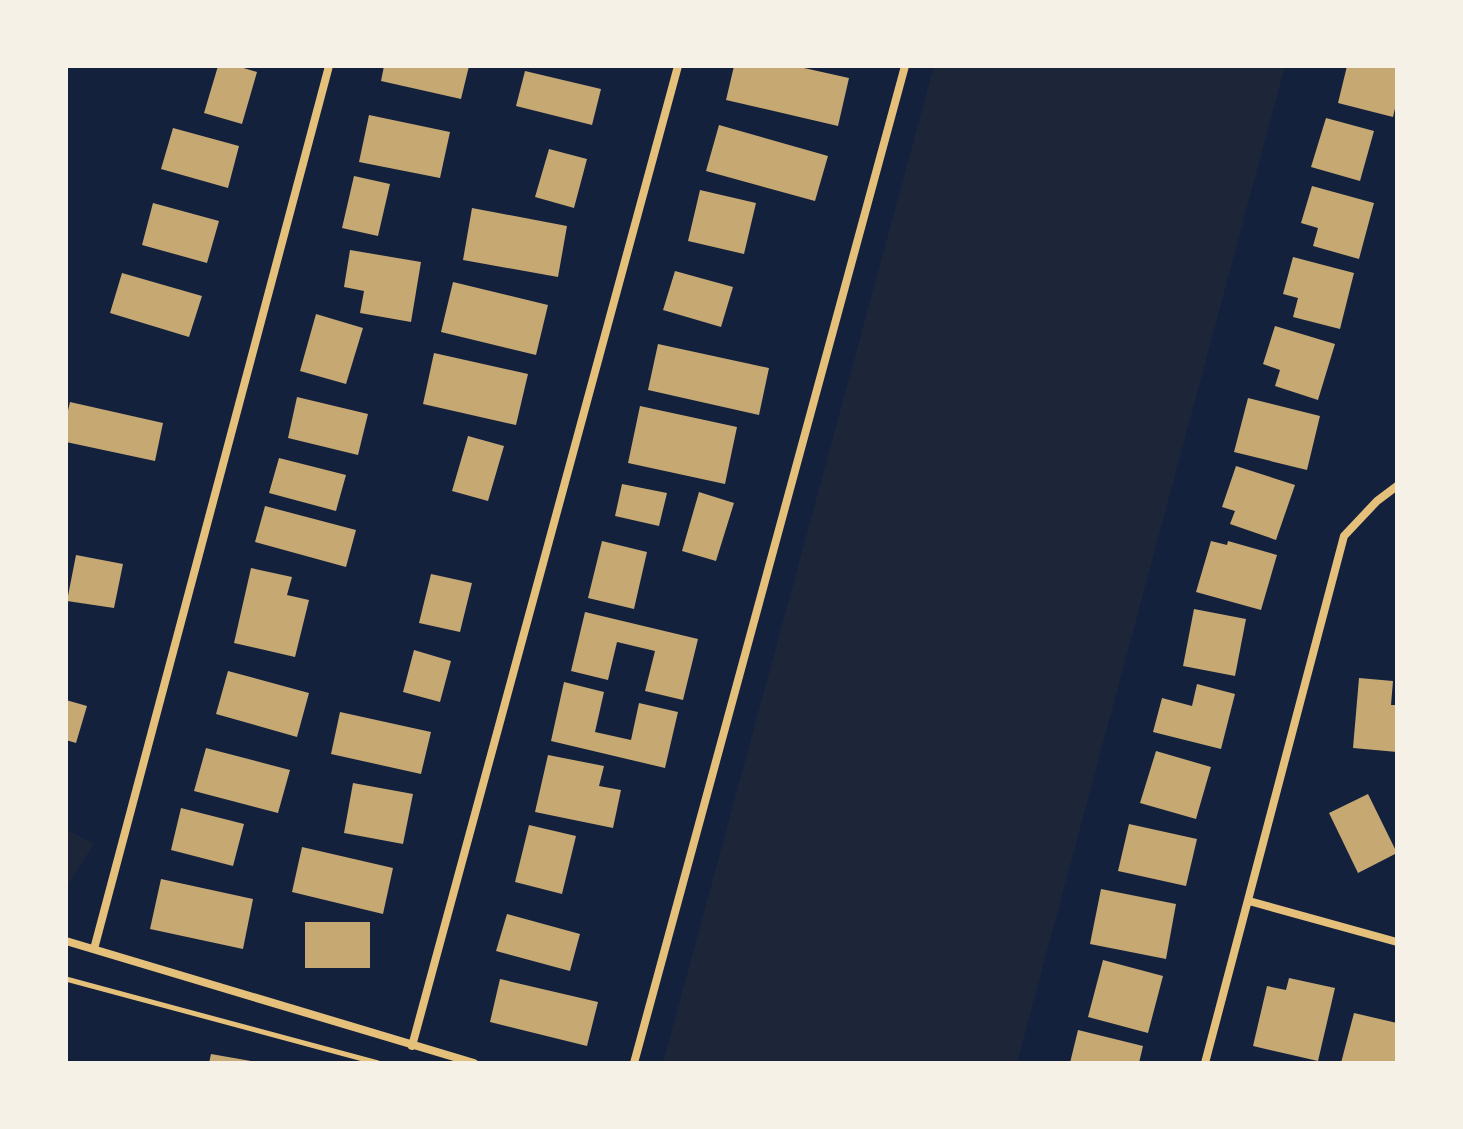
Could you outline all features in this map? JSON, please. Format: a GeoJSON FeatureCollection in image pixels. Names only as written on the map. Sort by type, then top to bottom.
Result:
{"type":"FeatureCollection","features":[{"type":"Feature","properties":{"kind":"street"},"geometry":{"type":"LineString","coordinates":[[94,949],[329,66]]}},
{"type":"Feature","properties":{"kind":"street"},"geometry":{"type":"LineString","coordinates":[[412,1046],[678,66]]}},
{"type":"Feature","properties":{"kind":"street"},"geometry":{"type":"LineString","coordinates":[[634,1063],[905,66]]}},
{"type":"Feature","properties":{"kind":"street"},"geometry":{"type":"LineString","coordinates":[[1205,1063],[1344,536],[1377,501],[1397,486]]}},
{"type":"Feature","properties":{"kind":"street"},"geometry":{"type":"LineString","coordinates":[[1249,901],[1397,942]]}},
{"type":"Feature","properties":{"kind":"street"},"geometry":{"type":"LineString","coordinates":[[66,941],[474,1063]]}},
{"type":"Feature","properties":{"kind":"path"},"geometry":{"type":"LineString","coordinates":[[66,979],[378,1063]]}},
{"type":"Feature","properties":{"kind":"shaded area"},"geometry":{"type":"Polygon","coordinates":[[[934,66],[1285,66],[1017,1063],[663,1063],[934,66]]]}},
{"type":"Feature","properties":{"kind":"shaded area"},"geometry":{"type":"Polygon","coordinates":[[[66,829],[94,844],[66,887],[66,829]]]}},
{"type":"Feature","properties":{"kind":"building"},"geometry":{"type":"Polygon","coordinates":[[[218,66],[237,66],[257,72],[242,124],[204,113],[218,66]]]}},
{"type":"Feature","properties":{"kind":"building"},"geometry":{"type":"Polygon","coordinates":[[[384,66],[469,66],[461,99],[381,81],[384,66]]]}},
{"type":"Feature","properties":{"kind":"building"},"geometry":{"type":"Polygon","coordinates":[[[734,66],[795,66],[849,78],[838,126],[726,100],[734,66]]]}},
{"type":"Feature","properties":{"kind":"building"},"geometry":{"type":"Polygon","coordinates":[[[1347,66],[1397,66],[1397,100],[1393,117],[1338,103],[1347,66]]]}},
{"type":"Feature","properties":{"kind":"building"},"geometry":{"type":"Polygon","coordinates":[[[525,71],[601,89],[592,125],[516,106],[525,71]]]}},
{"type":"Feature","properties":{"kind":"building"},"geometry":{"type":"Polygon","coordinates":[[[369,115],[450,132],[440,178],[359,162],[369,115]]]}},
{"type":"Feature","properties":{"kind":"building"},"geometry":{"type":"Polygon","coordinates":[[[1326,118],[1374,131],[1360,181],[1311,167],[1326,118]]]}},
{"type":"Feature","properties":{"kind":"building"},"geometry":{"type":"Polygon","coordinates":[[[719,125],[828,156],[815,201],[706,171],[719,125]]]}},
{"type":"Feature","properties":{"kind":"building"},"geometry":{"type":"Polygon","coordinates":[[[173,128],[239,146],[228,188],[161,169],[173,128]]]}},
{"type":"Feature","properties":{"kind":"building"},"geometry":{"type":"Polygon","coordinates":[[[549,149],[587,159],[574,208],[535,197],[549,149]]]}},
{"type":"Feature","properties":{"kind":"building"},"geometry":{"type":"Polygon","coordinates":[[[354,176],[390,184],[378,236],[342,228],[354,176]]]}},
{"type":"Feature","properties":{"kind":"building"},"geometry":{"type":"Polygon","coordinates":[[[1312,186],[1374,203],[1359,259],[1313,246],[1318,228],[1301,223],[1312,186]]]}},
{"type":"Feature","properties":{"kind":"building"},"geometry":{"type":"Polygon","coordinates":[[[700,190],[756,203],[744,254],[688,241],[700,190]]]}},
{"type":"Feature","properties":{"kind":"building"},"geometry":{"type":"Polygon","coordinates":[[[153,203],[219,221],[207,263],[142,245],[153,203]]]}},
{"type":"Feature","properties":{"kind":"building"},"geometry":{"type":"Polygon","coordinates":[[[472,208],[567,226],[558,277],[463,260],[472,208]]]}},
{"type":"Feature","properties":{"kind":"building"},"geometry":{"type":"Polygon","coordinates":[[[350,250],[421,262],[411,322],[360,313],[364,291],[344,287],[350,250]]]}},
{"type":"Feature","properties":{"kind":"building"},"geometry":{"type":"Polygon","coordinates":[[[1293,257],[1354,273],[1340,329],[1293,317],[1298,298],[1283,294],[1293,257]]]}},
{"type":"Feature","properties":{"kind":"building"},"geometry":{"type":"Polygon","coordinates":[[[675,271],[733,287],[721,327],[663,310],[675,271]]]}},
{"type":"Feature","properties":{"kind":"building"},"geometry":{"type":"Polygon","coordinates":[[[122,273],[202,296],[189,337],[110,313],[122,273]]]}},
{"type":"Feature","properties":{"kind":"building"},"geometry":{"type":"Polygon","coordinates":[[[453,282],[548,305],[536,355],[441,332],[453,282]]]}},
{"type":"Feature","properties":{"kind":"building"},"geometry":{"type":"Polygon","coordinates":[[[316,314],[363,328],[346,384],[300,371],[316,314]]]}},
{"type":"Feature","properties":{"kind":"building"},"geometry":{"type":"Polygon","coordinates":[[[1275,326],[1335,344],[1318,400],[1275,386],[1280,370],[1263,364],[1275,326]]]}},
{"type":"Feature","properties":{"kind":"building"},"geometry":{"type":"Polygon","coordinates":[[[658,344],[769,368],[759,415],[648,390],[658,344]]]}},
{"type":"Feature","properties":{"kind":"building"},"geometry":{"type":"Polygon","coordinates":[[[434,353],[528,374],[516,425],[423,404],[434,353]]]}},
{"type":"Feature","properties":{"kind":"building"},"geometry":{"type":"Polygon","coordinates":[[[297,397],[368,414],[358,455],[288,438],[297,397]]]}},
{"type":"Feature","properties":{"kind":"building"},"geometry":{"type":"Polygon","coordinates":[[[1248,398],[1320,416],[1307,470],[1234,452],[1248,398]]]}},
{"type":"Feature","properties":{"kind":"building"},"geometry":{"type":"Polygon","coordinates":[[[70,402],[163,423],[155,461],[66,442],[70,402]]]}},
{"type":"Feature","properties":{"kind":"building"},"geometry":{"type":"Polygon","coordinates":[[[640,406],[737,427],[725,484],[628,463],[640,406]]]}},
{"type":"Feature","properties":{"kind":"building"},"geometry":{"type":"Polygon","coordinates":[[[468,436],[504,446],[488,501],[452,491],[468,436]]]}},
{"type":"Feature","properties":{"kind":"building"},"geometry":{"type":"Polygon","coordinates":[[[279,458],[346,475],[336,511],[269,493],[279,458]]]}},
{"type":"Feature","properties":{"kind":"building"},"geometry":{"type":"Polygon","coordinates":[[[1236,466],[1295,485],[1276,540],[1230,524],[1235,511],[1222,507],[1236,466]]]}},
{"type":"Feature","properties":{"kind":"building"},"geometry":{"type":"Polygon","coordinates":[[[622,484],[667,493],[659,526],[615,516],[622,484]]]}},
{"type":"Feature","properties":{"kind":"building"},"geometry":{"type":"Polygon","coordinates":[[[699,492],[734,503],[716,561],[682,551],[699,492]]]}},
{"type":"Feature","properties":{"kind":"building"},"geometry":{"type":"Polygon","coordinates":[[[265,506],[356,530],[346,567],[255,542],[265,506]]]}},
{"type":"Feature","properties":{"kind":"building"},"geometry":{"type":"Polygon","coordinates":[[[602,541],[647,552],[634,609],[588,598],[602,541]]]}},
{"type":"Feature","properties":{"kind":"building"},"geometry":{"type":"Polygon","coordinates":[[[1211,541],[1227,545],[1228,541],[1277,555],[1261,610],[1196,592],[1211,541]]]}},
{"type":"Feature","properties":{"kind":"building"},"geometry":{"type":"Polygon","coordinates":[[[76,555],[123,564],[114,608],[67,601],[76,555]]]}},
{"type":"Feature","properties":{"kind":"building"},"geometry":{"type":"Polygon","coordinates":[[[251,568],[292,577],[287,595],[309,600],[295,657],[234,643],[251,568]]]}},
{"type":"Feature","properties":{"kind":"building"},"geometry":{"type":"Polygon","coordinates":[[[431,574],[472,583],[460,632],[419,623],[431,574]]]}},
{"type":"Feature","properties":{"kind":"building"},"geometry":{"type":"Polygon","coordinates":[[[1194,609],[1246,619],[1235,676],[1183,666],[1194,609]]]}},
{"type":"Feature","properties":{"kind":"building"},"geometry":{"type":"Polygon","coordinates":[[[585,612],[698,639],[683,700],[645,691],[655,651],[617,642],[608,680],[571,671],[585,612]]]}},
{"type":"Feature","properties":{"kind":"building"},"geometry":{"type":"Polygon","coordinates":[[[414,650],[451,661],[440,702],[403,692],[414,650]]]}},
{"type":"Feature","properties":{"kind":"building"},"geometry":{"type":"Polygon","coordinates":[[[228,671],[309,693],[297,737],[216,714],[228,671]]]}},
{"type":"Feature","properties":{"kind":"building"},"geometry":{"type":"Polygon","coordinates":[[[1359,678],[1393,681],[1391,705],[1397,705],[1397,752],[1353,748],[1359,678]]]}},
{"type":"Feature","properties":{"kind":"building"},"geometry":{"type":"Polygon","coordinates":[[[564,682],[604,692],[595,732],[631,740],[639,703],[678,712],[665,768],[551,741],[564,682]]]}},
{"type":"Feature","properties":{"kind":"building"},"geometry":{"type":"Polygon","coordinates":[[[1197,684],[1235,694],[1221,749],[1153,732],[1162,698],[1192,706],[1197,684]]]}},
{"type":"Feature","properties":{"kind":"building"},"geometry":{"type":"Polygon","coordinates":[[[66,700],[87,706],[76,743],[66,740],[66,700]]]}},
{"type":"Feature","properties":{"kind":"building"},"geometry":{"type":"Polygon","coordinates":[[[340,712],[431,732],[421,774],[331,754],[340,712]]]}},
{"type":"Feature","properties":{"kind":"building"},"geometry":{"type":"Polygon","coordinates":[[[206,748],[290,770],[278,813],[194,791],[206,748]]]}},
{"type":"Feature","properties":{"kind":"building"},"geometry":{"type":"Polygon","coordinates":[[[1156,751],[1211,767],[1196,819],[1140,803],[1156,751]]]}},
{"type":"Feature","properties":{"kind":"building"},"geometry":{"type":"Polygon","coordinates":[[[548,755],[604,766],[599,786],[621,790],[613,828],[535,812],[548,755]]]}},
{"type":"Feature","properties":{"kind":"building"},"geometry":{"type":"Polygon","coordinates":[[[353,783],[413,794],[403,844],[344,833],[353,783]]]}},
{"type":"Feature","properties":{"kind":"building"},"geometry":{"type":"Polygon","coordinates":[[[1368,794],[1397,853],[1358,873],[1329,813],[1368,794]]]}},
{"type":"Feature","properties":{"kind":"building"},"geometry":{"type":"Polygon","coordinates":[[[181,808],[244,824],[233,866],[171,850],[181,808]]]}},
{"type":"Feature","properties":{"kind":"building"},"geometry":{"type":"Polygon","coordinates":[[[1129,824],[1197,839],[1186,886],[1118,871],[1129,824]]]}},
{"type":"Feature","properties":{"kind":"building"},"geometry":{"type":"Polygon","coordinates":[[[529,825],[576,836],[562,894],[515,882],[529,825]]]}},
{"type":"Feature","properties":{"kind":"building"},"geometry":{"type":"Polygon","coordinates":[[[302,847],[393,868],[383,914],[292,892],[302,847]]]}},
{"type":"Feature","properties":{"kind":"building"},"geometry":{"type":"Polygon","coordinates":[[[161,879],[253,899],[243,949],[150,929],[161,879]]]}},
{"type":"Feature","properties":{"kind":"building"},"geometry":{"type":"Polygon","coordinates":[[[1101,889],[1176,904],[1166,959],[1090,944],[1101,889]]]}},
{"type":"Feature","properties":{"kind":"building"},"geometry":{"type":"Polygon","coordinates":[[[507,914],[580,934],[570,971],[496,951],[507,914]]]}},
{"type":"Feature","properties":{"kind":"building"},"geometry":{"type":"Polygon","coordinates":[[[305,922],[370,922],[370,968],[305,968],[305,922]]]}},
{"type":"Feature","properties":{"kind":"building"},"geometry":{"type":"Polygon","coordinates":[[[1103,960],[1163,976],[1148,1033],[1088,1017],[1103,960]]]}},
{"type":"Feature","properties":{"kind":"building"},"geometry":{"type":"Polygon","coordinates":[[[1289,978],[1335,988],[1318,1061],[1253,1046],[1267,986],[1286,990],[1289,978]]]}},
{"type":"Feature","properties":{"kind":"building"},"geometry":{"type":"Polygon","coordinates":[[[500,979],[598,1002],[587,1046],[490,1022],[500,979]]]}},
{"type":"Feature","properties":{"kind":"building"},"geometry":{"type":"Polygon","coordinates":[[[1354,1013],[1397,1023],[1397,1063],[1341,1063],[1354,1013]]]}},
{"type":"Feature","properties":{"kind":"building"},"geometry":{"type":"Polygon","coordinates":[[[1078,1030],[1143,1046],[1139,1063],[1070,1063],[1078,1030]]]}},
{"type":"Feature","properties":{"kind":"building"},"geometry":{"type":"Polygon","coordinates":[[[211,1054],[251,1061],[251,1063],[209,1063],[211,1054]]]}}]}
